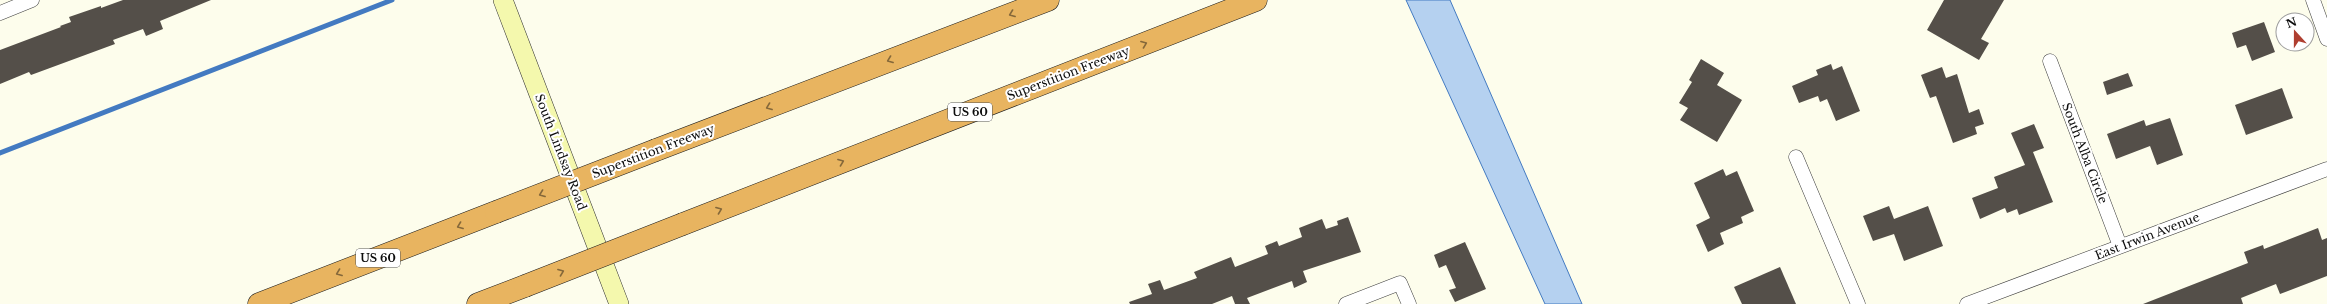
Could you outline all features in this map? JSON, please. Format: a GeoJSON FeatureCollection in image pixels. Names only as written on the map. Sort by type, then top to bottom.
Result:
{"type":"FeatureCollection","features":[{"type":"Feature","properties":{"kind":"highway","name":"Superstition Freeway"},"geometry":{"type":"LineString","coordinates":[[260,304],[1048,0]]}},
{"type":"Feature","properties":{"kind":"highway","name":"Superstition Freeway"},"geometry":{"type":"LineString","coordinates":[[478,304],[1256,0]]}},
{"type":"Feature","properties":{"kind":"main road","name":"South Lindsay Road"},"geometry":{"type":"LineString","coordinates":[[503,0],[619,304]]}},
{"type":"Feature","properties":{"kind":"street"},"geometry":{"type":"LineString","coordinates":[[0,13],[32,0]]}},
{"type":"Feature","properties":{"kind":"street"},"geometry":{"type":"LineString","coordinates":[[2313,0],[2327,39]]}},
{"type":"Feature","properties":{"kind":"street","name":"South Alba Circle"},"geometry":{"type":"LineString","coordinates":[[2050,60],[2120,246]]}},
{"type":"Feature","properties":{"kind":"street"},"geometry":{"type":"LineString","coordinates":[[1796,157],[1858,304]]}},
{"type":"Feature","properties":{"kind":"street","name":"East Irwin Avenue"},"geometry":{"type":"LineString","coordinates":[[1967,304],[2327,168]]}},
{"type":"Feature","properties":{"kind":"street"},"geometry":{"type":"LineString","coordinates":[[1346,304],[1400,283],[1409,304]]}},
{"type":"Feature","properties":{"kind":"water"},"geometry":{"type":"Polygon","coordinates":[[[1406,0],[1450,0],[1582,304],[1545,304],[1406,0]]]}},
{"type":"Feature","properties":{"kind":"building"},"geometry":{"type":"Polygon","coordinates":[[[123,0],[211,0],[160,21],[163,29],[146,36],[143,29],[113,40],[115,44],[31,75],[29,72],[0,84],[0,50],[61,27],[60,26],[71,22],[69,17],[123,0]]]}},
{"type":"Feature","properties":{"kind":"building"},"geometry":{"type":"Polygon","coordinates":[[[1944,0],[2004,0],[1981,39],[1989,43],[1979,60],[1927,30],[1944,0]]]}},
{"type":"Feature","properties":{"kind":"building"},"geometry":{"type":"Polygon","coordinates":[[[2264,22],[2275,52],[2252,61],[2246,45],[2237,48],[2232,33],[2264,22]]]}},
{"type":"Feature","properties":{"kind":"building"},"geometry":{"type":"Polygon","coordinates":[[[1701,59],[1724,73],[1717,85],[1742,100],[1717,142],[1680,120],[1688,108],[1679,103],[1692,82],[1689,80],[1701,59]]]}},
{"type":"Feature","properties":{"kind":"building"},"geometry":{"type":"Polygon","coordinates":[[[1831,64],[1833,70],[1842,66],[1860,111],[1836,121],[1827,99],[1820,102],[1818,96],[1799,103],[1792,86],[1818,75],[1816,70],[1831,64]]]}},
{"type":"Feature","properties":{"kind":"building"},"geometry":{"type":"Polygon","coordinates":[[[1942,67],[1946,78],[1957,74],[1969,113],[1979,109],[1984,124],[1975,127],[1977,134],[1953,143],[1936,96],[1930,98],[1921,75],[1942,67]]]}},
{"type":"Feature","properties":{"kind":"building"},"geometry":{"type":"Polygon","coordinates":[[[2128,73],[2133,86],[2107,95],[2103,82],[2128,73]]]}},
{"type":"Feature","properties":{"kind":"building"},"geometry":{"type":"Polygon","coordinates":[[[2282,88],[2293,118],[2246,135],[2235,105],[2282,88]]]}},
{"type":"Feature","properties":{"kind":"building"},"geometry":{"type":"Polygon","coordinates":[[[2170,118],[2183,155],[2157,165],[2150,146],[2116,159],[2107,134],[2144,120],[2146,126],[2170,118]]]}},
{"type":"Feature","properties":{"kind":"building"},"geometry":{"type":"Polygon","coordinates":[[[2034,124],[2044,148],[2033,152],[2053,202],[2019,215],[2017,209],[2007,213],[2005,208],[1980,219],[1972,198],[1998,188],[1994,177],[2025,165],[2011,133],[2034,124]]]}},
{"type":"Feature","properties":{"kind":"building"},"geometry":{"type":"Polygon","coordinates":[[[1723,169],[1726,176],[1737,171],[1754,211],[1741,217],[1743,223],[1720,233],[1724,244],[1708,252],[1696,225],[1710,218],[1694,183],[1723,169]]]}},
{"type":"Feature","properties":{"kind":"building"},"geometry":{"type":"Polygon","coordinates":[[[1889,206],[1894,219],[1928,206],[1943,246],[1904,261],[1894,234],[1873,241],[1863,216],[1889,206]]]}},
{"type":"Feature","properties":{"kind":"building"},"geometry":{"type":"Polygon","coordinates":[[[1348,217],[1361,252],[1303,271],[1307,282],[1294,288],[1292,281],[1247,298],[1250,304],[1235,304],[1232,296],[1212,304],[1130,304],[1129,302],[1152,294],[1148,284],[1160,280],[1164,290],[1197,278],[1194,272],[1231,257],[1235,267],[1268,254],[1265,246],[1277,241],[1279,246],[1302,237],[1299,228],[1322,219],[1326,229],[1338,225],[1337,221],[1348,217]]]}},
{"type":"Feature","properties":{"kind":"building"},"geometry":{"type":"Polygon","coordinates":[[[2318,228],[2322,240],[2327,238],[2327,276],[2280,294],[2276,284],[2241,298],[2243,304],[2143,304],[2248,263],[2244,252],[2263,245],[2264,249],[2318,228]]]}},
{"type":"Feature","properties":{"kind":"building"},"geometry":{"type":"Polygon","coordinates":[[[1465,242],[1486,289],[1455,302],[1449,290],[1456,288],[1446,265],[1439,268],[1434,255],[1465,242]]]}},
{"type":"Feature","properties":{"kind":"building"},"geometry":{"type":"Polygon","coordinates":[[[1780,267],[1796,304],[1742,304],[1734,287],[1780,267]]]}},
{"type":"Feature","properties":{"kind":"waterway"},"geometry":{"type":"LineString","coordinates":[[0,153],[392,0]]}}]}
